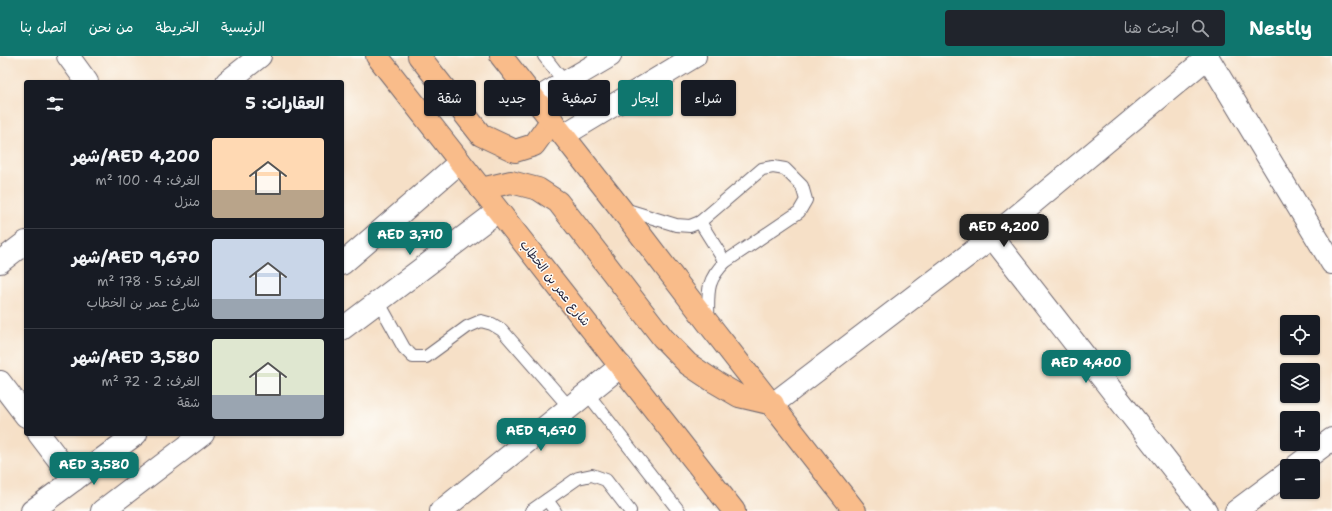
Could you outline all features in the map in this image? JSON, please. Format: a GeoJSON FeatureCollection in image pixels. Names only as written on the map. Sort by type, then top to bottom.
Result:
{"type":"FeatureCollection","features":[{"type":"Feature","properties":{"kind":"main road","name":"شارع عمر بن الخطاب"},"geometry":{"type":"LineString","coordinates":[[377,56],[734,511]]}},
{"type":"Feature","properties":{"kind":"main road"},"geometry":{"type":"LineString","coordinates":[[419,56],[481,135],[515,151],[534,145],[558,128]]}},
{"type":"Feature","properties":{"kind":"main road"},"geometry":{"type":"LineString","coordinates":[[501,56],[520,80]]}},
{"type":"Feature","properties":{"kind":"main road"},"geometry":{"type":"LineString","coordinates":[[540,106],[855,511]]}},
{"type":"Feature","properties":{"kind":"main road"},"geometry":{"type":"LineString","coordinates":[[481,189],[511,182],[538,189],[558,202],[663,338],[688,364],[739,396],[773,404]]}},
{"type":"Feature","properties":{"kind":"street"},"geometry":{"type":"LineString","coordinates":[[68,56],[86,80]]}},
{"type":"Feature","properties":{"kind":"street"},"geometry":{"type":"LineString","coordinates":[[230,80],[260,56]]}},
{"type":"Feature","properties":{"kind":"street"},"geometry":{"type":"LineString","coordinates":[[569,80],[610,56]]}},
{"type":"Feature","properties":{"kind":"street"},"geometry":{"type":"LineString","coordinates":[[558,128],[695,56]]}},
{"type":"Feature","properties":{"kind":"street"},"geometry":{"type":"LineString","coordinates":[[773,404],[992,237],[1208,57],[1332,263]]}},
{"type":"Feature","properties":{"kind":"street"},"geometry":{"type":"LineString","coordinates":[[344,262],[460,162]]}},
{"type":"Feature","properties":{"kind":"street"},"geometry":{"type":"LineString","coordinates":[[344,328],[498,211]]}},
{"type":"Feature","properties":{"kind":"street"},"geometry":{"type":"LineString","coordinates":[[992,237],[1206,511]]}},
{"type":"Feature","properties":{"kind":"street"},"geometry":{"type":"LineString","coordinates":[[0,262],[24,244]]}},
{"type":"Feature","properties":{"kind":"street"},"geometry":{"type":"LineString","coordinates":[[441,511],[621,366]]}},
{"type":"Feature","properties":{"kind":"street"},"geometry":{"type":"LineString","coordinates":[[0,382],[24,413]]}},
{"type":"Feature","properties":{"kind":"street"},"geometry":{"type":"LineString","coordinates":[[41,436],[74,480]]}},
{"type":"Feature","properties":{"kind":"street"},"geometry":{"type":"LineString","coordinates":[[32,511],[133,436]]}},
{"type":"Feature","properties":{"kind":"street"},"geometry":{"type":"LineString","coordinates":[[102,511],[200,436]]}},
{"type":"Feature","properties":{"kind":"street"},"geometry":{"type":"LineString","coordinates":[[1305,459],[1332,439]]}},
{"type":"Feature","properties":{"kind":"street"},"geometry":{"type":"LineString","coordinates":[[1236,511],[1280,478]]}},
{"type":"Feature","properties":{"kind":"lane"},"geometry":{"type":"LineString","coordinates":[[544,56],[562,80]]}},
{"type":"Feature","properties":{"kind":"lane"},"geometry":{"type":"LineString","coordinates":[[621,209],[676,225],[690,226],[700,222],[762,169],[773,167],[785,169],[802,186],[806,200],[799,212],[725,262],[715,272],[709,284],[708,323]]}},
{"type":"Feature","properties":{"kind":"lane"},"geometry":{"type":"LineString","coordinates":[[700,222],[725,262]]}},
{"type":"Feature","properties":{"kind":"lane"},"geometry":{"type":"LineString","coordinates":[[378,302],[404,348],[413,357],[426,357],[467,327],[481,322],[492,324],[502,330],[570,408]]}},
{"type":"Feature","properties":{"kind":"lane"},"geometry":{"type":"LineString","coordinates":[[587,393],[679,511]]}},
{"type":"Feature","properties":{"kind":"lane"},"geometry":{"type":"LineString","coordinates":[[531,511],[578,478],[592,475],[606,480],[630,511]]}},
{"type":"Feature","properties":{"kind":"lane"},"geometry":{"type":"LineString","coordinates":[[546,500],[555,511]]}}]}
